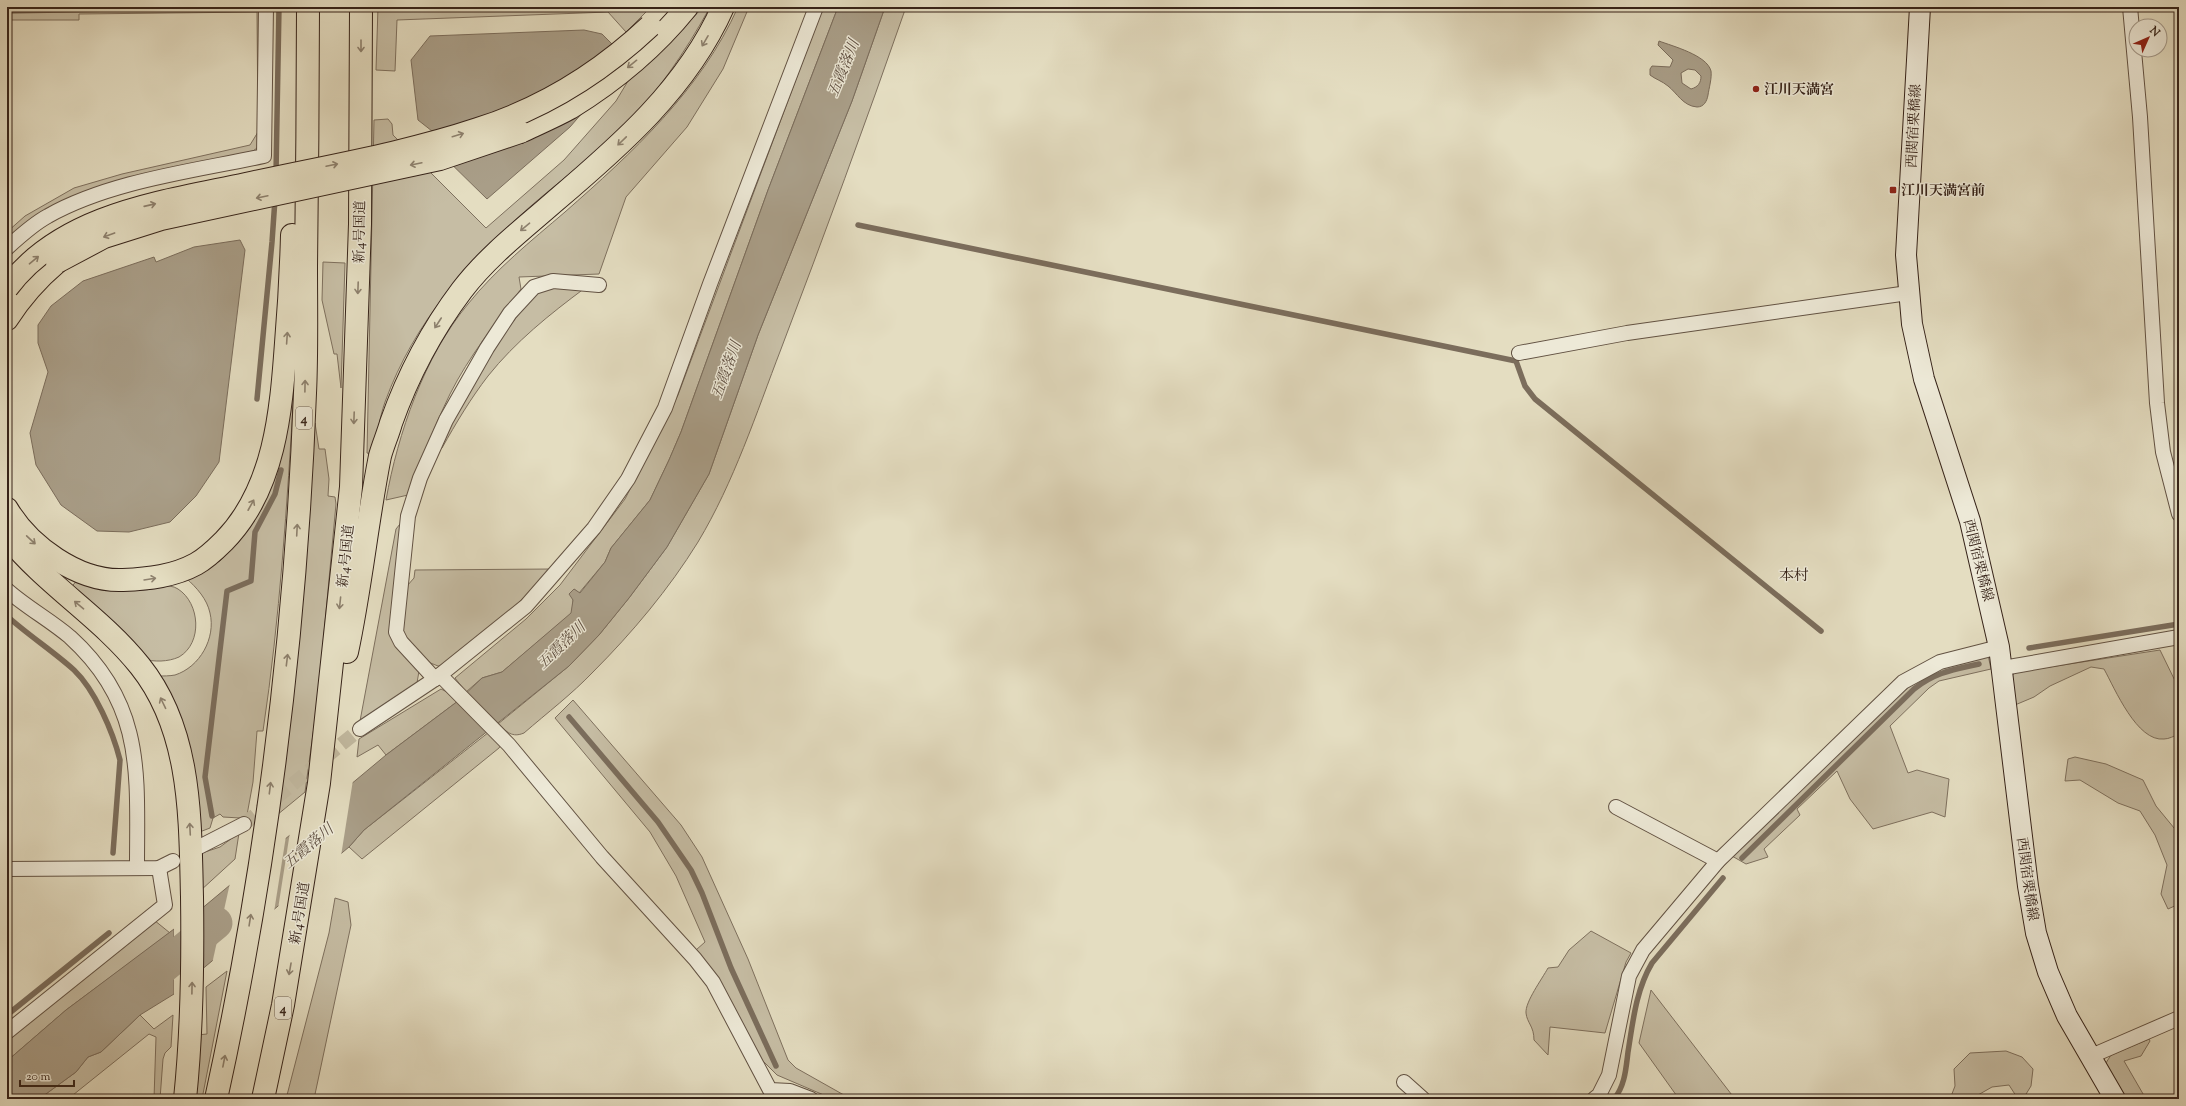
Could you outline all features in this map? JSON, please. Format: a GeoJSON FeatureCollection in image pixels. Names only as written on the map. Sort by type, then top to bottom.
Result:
{"type":"FeatureCollection","features":[{"type":"Feature","properties":{"kind":"highway"},"geometry":{"type":"LineString","coordinates":[[7,509],[26,535],[40,548],[63,563],[87,574],[119,580],[147,580],[170,575],[197,564],[215,550],[235,529],[251,506],[262,482],[272,451],[280,412],[285,361],[292,249],[295,7]]}},
{"type":"Feature","properties":{"kind":"highway","name":"4"},"geometry":{"type":"LineString","coordinates":[[216,1099],[244,959],[265,827],[288,654],[305,400],[308,7]]}},
{"type":"Feature","properties":{"kind":"highway","name":"新4号国道"},"geometry":{"type":"LineString","coordinates":[[263,1099],[283,1005],[299,916],[319,783],[351,487],[360,224],[361,7]]}},
{"type":"Feature","properties":{"kind":"highway"},"geometry":{"type":"LineString","coordinates":[[7,319],[20,300],[40,276],[63,259],[104,237],[161,218],[440,159],[520,132],[568,109],[596,92],[634,63],[655,32],[669,7]]}},
{"type":"Feature","properties":{"kind":"highway"},"geometry":{"type":"LineString","coordinates":[[7,288],[32,262],[49,248],[75,232],[125,212],[436,142],[516,116],[565,92],[626,49],[655,32],[687,7]]}},
{"type":"Feature","properties":{"kind":"highway"},"geometry":{"type":"LineString","coordinates":[[319,783],[359,598],[381,455],[401,396],[420,355],[438,324],[462,289],[486,262],[512,237],[592,170],[657,107],[676,85],[699,52],[723,7]]}},
{"type":"Feature","properties":{"kind":"highway"},"geometry":{"type":"LineString","coordinates":[[7,536],[15,546],[63,592],[118,640],[141,667],[158,694],[171,721],[180,751],[190,825],[192,1027],[185,1099]]}},
{"type":"Feature","properties":{"kind":"main road","name":"西関宿栗橋線"},"geometry":{"type":"LineString","coordinates":[[1920,7],[1906,255],[1908,293],[1912,324],[1924,379],[1970,521],[1999,647],[2003,668],[2028,886],[2036,933],[2048,972],[2067,1016],[2089,1057],[2115,1099]]}},
{"type":"Feature","properties":{"kind":"street"},"geometry":{"type":"LineString","coordinates":[[7,248],[46,217],[70,204],[112,189],[264,156],[266,7]]}},
{"type":"Feature","properties":{"kind":"street"},"geometry":{"type":"LineString","coordinates":[[360,729],[438,677],[526,606],[594,528],[628,479],[665,408],[710,284],[816,7]]}},
{"type":"Feature","properties":{"kind":"street"},"geometry":{"type":"LineString","coordinates":[[2130,7],[2140,117],[2157,403],[2163,452],[2179,514]]}},
{"type":"Feature","properties":{"kind":"street"},"geometry":{"type":"LineString","coordinates":[[598,285],[553,281],[534,287],[510,313],[487,348],[446,420],[420,478],[408,516],[396,632],[401,642],[453,689],[502,737],[602,857],[695,959],[712,982],[770,1090],[790,1091],[811,1099]]}},
{"type":"Feature","properties":{"kind":"street"},"geometry":{"type":"LineString","coordinates":[[1519,353],[1627,333],[1908,293]]}},
{"type":"Feature","properties":{"kind":"street"},"geometry":{"type":"LineString","coordinates":[[7,590],[69,637],[89,657],[107,679],[123,712],[133,744],[137,780],[137,866]]}},
{"type":"Feature","properties":{"kind":"street"},"geometry":{"type":"LineString","coordinates":[[2003,668],[2179,637]]}},
{"type":"Feature","properties":{"kind":"street"},"geometry":{"type":"LineString","coordinates":[[1594,1099],[1599,1095],[1608,1075],[1629,976],[1643,950],[1718,861],[1904,682],[1940,662],[1999,647]]}},
{"type":"Feature","properties":{"kind":"street"},"geometry":{"type":"LineString","coordinates":[[1616,807],[1718,861]]}},
{"type":"Feature","properties":{"kind":"street"},"geometry":{"type":"LineString","coordinates":[[199,847],[244,824]]}},
{"type":"Feature","properties":{"kind":"street"},"geometry":{"type":"LineString","coordinates":[[7,869],[137,866],[159,868],[173,860]]}},
{"type":"Feature","properties":{"kind":"street"},"geometry":{"type":"LineString","coordinates":[[7,1032],[165,905],[159,868]]}},
{"type":"Feature","properties":{"kind":"street"},"geometry":{"type":"LineString","coordinates":[[2089,1057],[2179,1018]]}},
{"type":"Feature","properties":{"kind":"street"},"geometry":{"type":"LineString","coordinates":[[1404,1082],[1423,1099]]}},
{"type":"Feature","properties":{"kind":"shaded area"},"geometry":{"type":"Polygon","coordinates":[[[8,7],[12,7],[13,9],[52,7],[260,7],[260,142],[257,148],[253,151],[82,194],[43,213],[7,242],[7,232],[25,216],[74,188],[122,174],[250,145],[258,132],[257,12],[79,14],[79,20],[7,20],[8,7]]]}},
{"type":"Feature","properties":{"kind":"shaded area"},"geometry":{"type":"Polygon","coordinates":[[[378,7],[651,7],[626,32],[608,12],[397,20],[395,71],[376,70],[378,7]]]}},
{"type":"Feature","properties":{"kind":"shaded area"},"geometry":{"type":"Polygon","coordinates":[[[703,7],[709,9],[680,57],[646,103],[599,150],[532,205],[509,226],[465,270],[446,294],[411,345],[397,373],[383,408],[374,455],[367,453],[374,120],[388,119],[392,124],[393,135],[486,228],[564,160],[616,101],[628,81],[671,41],[703,7]]]}},
{"type":"Feature","properties":{"kind":"shaded area"},"geometry":{"type":"Polygon","coordinates":[[[738,7],[749,7],[723,69],[687,127],[626,197],[599,274],[519,277],[521,289],[474,353],[457,380],[433,431],[408,495],[386,500],[398,449],[415,397],[438,348],[452,325],[479,291],[502,267],[615,167],[663,118],[685,93],[705,66],[723,37],[738,7]]]}},
{"type":"Feature","properties":{"kind":"shaded area"},"geometry":{"type":"Polygon","coordinates":[[[823,7],[838,7],[768,190],[681,432],[650,500],[611,548],[605,562],[579,593],[574,589],[572,613],[502,672],[482,678],[466,692],[455,678],[526,619],[560,585],[625,499],[678,395],[823,7]]]}},
{"type":"Feature","properties":{"kind":"shaded area"},"geometry":{"type":"Polygon","coordinates":[[[885,7],[906,7],[845,179],[753,423],[723,496],[698,542],[675,577],[636,626],[577,688],[524,733],[516,735],[510,733],[498,724],[569,666],[599,635],[667,547],[709,474],[758,335],[852,101],[885,7]]]}},
{"type":"Feature","properties":{"kind":"shaded area"},"geometry":{"type":"Polygon","coordinates":[[[323,262],[345,263],[341,388],[337,354],[334,354],[322,300],[323,262]]]}},
{"type":"Feature","properties":{"kind":"shaded area"},"geometry":{"type":"Polygon","coordinates":[[[552,288],[585,288],[521,340],[498,364],[458,420],[442,448],[439,447],[459,406],[481,368],[505,332],[533,296],[539,292],[552,288]]]}},
{"type":"Feature","properties":{"kind":"shaded area"},"geometry":{"type":"Polygon","coordinates":[[[290,390],[294,390],[286,518],[274,646],[263,731],[257,731],[253,782],[247,815],[240,818],[223,817],[220,814],[213,818],[210,828],[197,833],[157,676],[175,675],[184,671],[199,658],[204,650],[211,632],[209,608],[201,594],[186,578],[220,561],[238,543],[262,508],[273,481],[290,390]]]}},
{"type":"Feature","properties":{"kind":"shaded area"},"geometry":{"type":"Polygon","coordinates":[[[315,423],[319,449],[325,449],[329,479],[328,496],[335,497],[336,504],[318,698],[305,792],[277,815],[308,537],[315,423]]]}},
{"type":"Feature","properties":{"kind":"shaded area"},"geometry":{"type":"Polygon","coordinates":[[[400,524],[390,624],[419,671],[417,683],[360,721],[396,529],[400,524]]]}},
{"type":"Feature","properties":{"kind":"shaded area"},"geometry":{"type":"Polygon","coordinates":[[[552,569],[514,607],[446,666],[438,666],[428,662],[407,642],[402,626],[407,586],[414,578],[415,570],[552,569]]]}},
{"type":"Feature","properties":{"kind":"shaded area"},"geometry":{"type":"Polygon","coordinates":[[[77,580],[118,590],[148,590],[166,586],[178,589],[185,595],[191,604],[196,623],[195,633],[187,651],[179,657],[170,660],[152,661],[143,659],[70,589],[77,580]]]}},
{"type":"Feature","properties":{"kind":"shaded area"},"geometry":{"type":"Polygon","coordinates":[[[2160,650],[2179,689],[2179,734],[2172,737],[2164,739],[2154,738],[2136,723],[2128,713],[2104,669],[2091,667],[2050,686],[2034,697],[2015,705],[2012,675],[2017,672],[2160,650]]]}},
{"type":"Feature","properties":{"kind":"shaded area"},"geometry":{"type":"Polygon","coordinates":[[[1988,655],[1991,669],[1939,681],[1929,688],[1890,726],[1908,773],[1917,770],[1949,779],[1945,817],[1932,812],[1873,829],[1850,799],[1837,771],[1797,809],[1800,815],[1764,849],[1768,857],[1746,864],[1732,856],[1894,698],[1931,671],[1988,655]]]}},
{"type":"Feature","properties":{"kind":"shaded area"},"geometry":{"type":"Polygon","coordinates":[[[441,689],[449,693],[458,701],[386,755],[378,745],[357,757],[359,739],[441,689]]]}},
{"type":"Feature","properties":{"kind":"shaded area"},"geometry":{"type":"Polygon","coordinates":[[[573,700],[681,825],[702,857],[748,959],[788,1060],[796,1068],[851,1099],[833,1099],[777,1075],[754,1052],[696,950],[705,942],[676,876],[650,832],[555,718],[573,700]]]}},
{"type":"Feature","properties":{"kind":"shaded area"},"geometry":{"type":"Polygon","coordinates":[[[489,732],[501,745],[499,748],[362,859],[349,847],[364,830],[489,732]]]}},
{"type":"Feature","properties":{"kind":"shaded area"},"geometry":{"type":"Polygon","coordinates":[[[2075,757],[2106,764],[2143,780],[2156,806],[2179,834],[2179,904],[2168,909],[2161,894],[2167,865],[2155,835],[2140,811],[2118,803],[2080,780],[2065,781],[2068,759],[2075,757]]]}},
{"type":"Feature","properties":{"kind":"shaded area"},"geometry":{"type":"Polygon","coordinates":[[[239,833],[235,859],[200,891],[199,854],[220,847],[239,833]]]}},
{"type":"Feature","properties":{"kind":"shaded area"},"geometry":{"type":"Polygon","coordinates":[[[335,898],[348,902],[351,925],[314,1099],[286,1099],[329,933],[335,898]]]}},
{"type":"Feature","properties":{"kind":"shaded area"},"geometry":{"type":"Polygon","coordinates":[[[154,920],[170,933],[66,1010],[7,1061],[7,1037],[154,920]]]}},
{"type":"Feature","properties":{"kind":"shaded area"},"geometry":{"type":"Polygon","coordinates":[[[1591,931],[1631,953],[1626,962],[1605,1033],[1550,1027],[1548,1055],[1534,1040],[1533,1031],[1526,1013],[1526,1008],[1534,990],[1548,968],[1558,967],[1569,950],[1591,931]]]}},
{"type":"Feature","properties":{"kind":"shaded area"},"geometry":{"type":"Polygon","coordinates":[[[227,971],[202,1099],[192,1099],[197,1035],[207,1034],[206,987],[227,971]]]}},
{"type":"Feature","properties":{"kind":"shaded area"},"geometry":{"type":"Polygon","coordinates":[[[1651,990],[1735,1099],[1679,1099],[1639,1043],[1651,990]]]}},
{"type":"Feature","properties":{"kind":"shaded area"},"geometry":{"type":"Polygon","coordinates":[[[140,1015],[154,1029],[173,1015],[171,1047],[165,1053],[163,1059],[160,1099],[154,1099],[156,1037],[149,1034],[68,1099],[39,1099],[76,1072],[88,1057],[101,1052],[140,1015]]]}},
{"type":"Feature","properties":{"kind":"shaded area"},"geometry":{"type":"Polygon","coordinates":[[[2149,1039],[2150,1041],[2141,1056],[2124,1061],[2146,1099],[2124,1099],[2104,1066],[2111,1055],[2149,1039]]]}},
{"type":"Feature","properties":{"kind":"shaded area"},"geometry":{"type":"Polygon","coordinates":[[[2006,1051],[2022,1057],[2033,1069],[2031,1086],[2023,1099],[2018,1099],[2009,1085],[1992,1087],[1971,1099],[1950,1099],[1955,1086],[1954,1069],[1970,1053],[2006,1051]]]}},
{"type":"Feature","properties":{"kind":"water"},"geometry":{"type":"Polygon","coordinates":[[[838,7],[885,7],[852,101],[758,335],[709,474],[667,547],[599,635],[569,666],[364,830],[349,847],[200,971],[200,910],[386,755],[458,701],[482,678],[502,672],[571,613],[573,600],[569,594],[574,589],[580,593],[605,562],[611,548],[650,500],[681,432],[768,190],[838,7]]]}},
{"type":"Feature","properties":{"kind":"water"},"geometry":{"type":"Polygon","coordinates":[[[584,30],[602,34],[628,60],[570,127],[487,199],[434,147],[437,135],[418,120],[411,60],[430,36],[584,30]]]}},
{"type":"Feature","properties":{"kind":"water"},"geometry":{"type":"Polygon","coordinates":[[[1659,41],[1680,48],[1703,60],[1708,65],[1711,71],[1711,80],[1708,97],[1703,105],[1697,107],[1684,102],[1668,86],[1650,75],[1650,69],[1652,66],[1670,67],[1673,60],[1658,45],[1659,41]],[[1688,69],[1681,73],[1682,83],[1691,89],[1696,87],[1700,81],[1701,76],[1695,70],[1688,69]]]}},
{"type":"Feature","properties":{"kind":"water"},"geometry":{"type":"Polygon","coordinates":[[[240,240],[245,250],[219,462],[196,496],[170,522],[129,532],[97,531],[61,505],[36,465],[30,433],[48,372],[38,343],[38,325],[51,306],[83,281],[154,257],[156,262],[194,247],[240,240]]]}},
{"type":"Feature","properties":{"kind":"water"},"geometry":{"type":"Polygon","coordinates":[[[174,929],[174,994],[140,1015],[101,1052],[88,1057],[76,1072],[39,1099],[7,1099],[7,1061],[66,1010],[174,929]]]}},
{"type":"Feature","properties":{"kind":"pier"},"geometry":{"type":"Polygon","coordinates":[[[353,780],[341,856],[278,909],[290,832],[353,780]]]}},
{"type":"Feature","properties":{"kind":"pier"},"geometry":{"type":"Polygon","coordinates":[[[286,836],[274,912],[212,964],[230,883],[286,836]]]}},
{"type":"Feature","properties":{"kind":"pier"},"geometry":{"type":"Polygon","coordinates":[[[174,927],[176,929],[176,994],[174,996],[174,927]]]}},
{"type":"Feature","properties":{"kind":"waterway"},"geometry":{"type":"LineString","coordinates":[[7,11],[221,7]]}},
{"type":"Feature","properties":{"kind":"waterway"},"geometry":{"type":"LineString","coordinates":[[276,173],[279,7]]}},
{"type":"Feature","properties":{"kind":"waterway"},"geometry":{"type":"LineString","coordinates":[[257,399],[275,199]]}},
{"type":"Feature","properties":{"kind":"waterway"},"geometry":{"type":"LineString","coordinates":[[858,225],[1516,361],[1525,386],[1535,399],[1821,631]]}},
{"type":"Feature","properties":{"kind":"waterway"},"geometry":{"type":"LineString","coordinates":[[212,816],[205,777],[227,591],[251,581],[255,532],[275,494],[281,470]]}},
{"type":"Feature","properties":{"kind":"waterway"},"geometry":{"type":"LineString","coordinates":[[7,616],[58,656],[82,678],[96,700],[108,724],[120,760],[113,853]]}},
{"type":"Feature","properties":{"kind":"waterway"},"geometry":{"type":"LineString","coordinates":[[2029,648],[2179,624]]}},
{"type":"Feature","properties":{"kind":"waterway"},"geometry":{"type":"LineString","coordinates":[[1742,858],[1914,689],[1937,675],[1979,664]]}},
{"type":"Feature","properties":{"kind":"waterway"},"geometry":{"type":"LineString","coordinates":[[569,717],[658,822],[691,870],[702,893],[731,968],[776,1066]]}},
{"type":"Feature","properties":{"kind":"waterway"},"geometry":{"type":"LineString","coordinates":[[1614,1099],[1621,1088],[1624,1077],[1636,1006],[1642,984],[1647,973],[1652,963],[1723,878]]}},
{"type":"Feature","properties":{"kind":"waterway","name":"五霞落川"},"geometry":{"type":"LineString","coordinates":[[140,986],[216,923]]}},
{"type":"Feature","properties":{"kind":"waterway"},"geometry":{"type":"LineString","coordinates":[[7,1015],[109,933]]}},
{"type":"Feature","properties":{"kind":"tunnel"},"geometry":{"type":"LineString","coordinates":[[244,824],[360,729]]}},
{"type":"Feature","properties":{"kind":"place","name":"江川天満宮"},"geometry":{"type":"Point","coordinates":[1756,89]}},
{"type":"Feature","properties":{"kind":"place","name":"江川天満宮前"},"geometry":{"type":"Point","coordinates":[1893,190]}},
{"type":"Feature","properties":{"kind":"district","name":"本村"},"geometry":{"type":"Point","coordinates":[1794,575]}}]}
